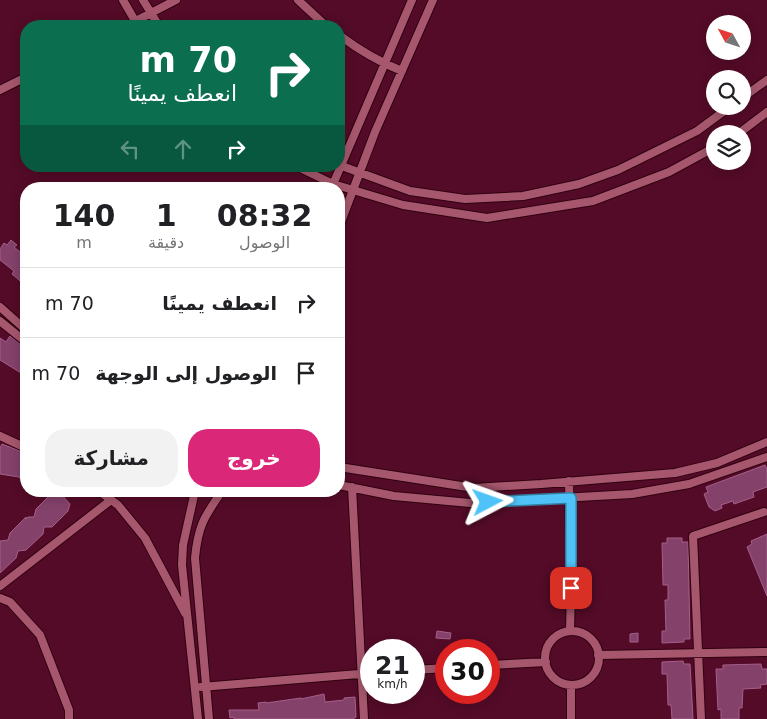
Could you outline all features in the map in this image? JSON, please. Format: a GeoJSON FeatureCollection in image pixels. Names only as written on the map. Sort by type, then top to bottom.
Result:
{"type":"FeatureCollection","features":[{"type":"Feature","properties":{"kind":"street"},"geometry":{"type":"LineString","coordinates":[[123,0],[134,20]]}},
{"type":"Feature","properties":{"kind":"street"},"geometry":{"type":"LineString","coordinates":[[143,0],[155,20]]}},
{"type":"Feature","properties":{"kind":"street"},"geometry":{"type":"LineString","coordinates":[[142,20],[176,0]]}},
{"type":"Feature","properties":{"kind":"street"},"geometry":{"type":"LineString","coordinates":[[298,0],[320,20]]}},
{"type":"Feature","properties":{"kind":"street"},"geometry":{"type":"LineString","coordinates":[[345,154],[412,0]]}},
{"type":"Feature","properties":{"kind":"street"},"geometry":{"type":"LineString","coordinates":[[345,212],[375,132],[432,0]]}},
{"type":"Feature","properties":{"kind":"street"},"geometry":{"type":"LineString","coordinates":[[345,39],[362,52],[402,71]]}},
{"type":"Feature","properties":{"kind":"street"},"geometry":{"type":"LineString","coordinates":[[0,90],[20,80]]}},
{"type":"Feature","properties":{"kind":"street"},"geometry":{"type":"LineString","coordinates":[[751,92],[767,80]]}},
{"type":"Feature","properties":{"kind":"street"},"geometry":{"type":"LineString","coordinates":[[750,125],[767,112]]}},
{"type":"Feature","properties":{"kind":"street"},"geometry":{"type":"LineString","coordinates":[[345,167],[410,191],[465,199],[523,196],[578,184],[618,170],[697,131],[719,115]]}},
{"type":"Feature","properties":{"kind":"street"},"geometry":{"type":"LineString","coordinates":[[345,188],[403,205],[487,218],[593,201],[669,172],[706,152]]}},
{"type":"Feature","properties":{"kind":"street"},"geometry":{"type":"LineString","coordinates":[[307,172],[325,182]]}},
{"type":"Feature","properties":{"kind":"street"},"geometry":{"type":"LineString","coordinates":[[0,307],[20,325]]}},
{"type":"Feature","properties":{"kind":"street"},"geometry":{"type":"LineString","coordinates":[[0,321],[20,337]]}},
{"type":"Feature","properties":{"kind":"street"},"geometry":{"type":"LineString","coordinates":[[0,436],[20,445]]}},
{"type":"Feature","properties":{"kind":"street"},"geometry":{"type":"LineString","coordinates":[[345,469],[474,488],[674,473],[717,463],[767,442]]}},
{"type":"Feature","properties":{"kind":"street"},"geometry":{"type":"LineString","coordinates":[[345,486],[394,496],[470,503],[632,494],[689,484],[767,456]]}},
{"type":"Feature","properties":{"kind":"street"},"geometry":{"type":"LineString","coordinates":[[570,481],[570,632]]}},
{"type":"Feature","properties":{"kind":"street"},"geometry":{"type":"LineString","coordinates":[[352,487],[360,639]]}},
{"type":"Feature","properties":{"kind":"street"},"geometry":{"type":"LineString","coordinates":[[107,497],[118,505],[145,538],[187,617]]}},
{"type":"Feature","properties":{"kind":"street"},"geometry":{"type":"LineString","coordinates":[[194,497],[183,545],[182,565],[198,719]]}},
{"type":"Feature","properties":{"kind":"street"},"geometry":{"type":"LineString","coordinates":[[208,719],[195,558],[198,536],[205,515],[218,497]]}},
{"type":"Feature","properties":{"kind":"street"},"geometry":{"type":"LineString","coordinates":[[0,586],[111,500]]}},
{"type":"Feature","properties":{"kind":"street"},"geometry":{"type":"LineString","coordinates":[[701,719],[693,536],[764,512]]}},
{"type":"Feature","properties":{"kind":"street"},"geometry":{"type":"LineString","coordinates":[[0,598],[10,602],[40,635],[69,710],[69,719]]}},
{"type":"Feature","properties":{"kind":"street"},"geometry":{"type":"LineString","coordinates":[[580,632],[588,636],[594,642],[598,655],[597,668],[586,681],[578,684],[561,682],[554,678],[546,662],[549,645],[554,638],[562,633],[580,632]]}},
{"type":"Feature","properties":{"kind":"street"},"geometry":{"type":"LineString","coordinates":[[598,655],[767,652]]}},
{"type":"Feature","properties":{"kind":"street"},"geometry":{"type":"LineString","coordinates":[[500,665],[546,662]]}},
{"type":"Feature","properties":{"kind":"street"},"geometry":{"type":"LineString","coordinates":[[195,687],[360,674]]}},
{"type":"Feature","properties":{"kind":"street"},"geometry":{"type":"LineString","coordinates":[[571,684],[571,719]]}},
{"type":"Feature","properties":{"kind":"street"},"geometry":{"type":"LineString","coordinates":[[363,704],[364,719]]}},
{"type":"Feature","properties":{"kind":"building"},"geometry":{"type":"Polygon","coordinates":[[[11,240],[17,245],[14,247],[20,252],[20,281],[12,274],[14,271],[0,260],[0,249],[4,243],[7,245],[11,240]]]}},
{"type":"Feature","properties":{"kind":"building"},"geometry":{"type":"Polygon","coordinates":[[[10,336],[20,344],[20,372],[0,360],[0,338],[6,342],[10,336]]]}},
{"type":"Feature","properties":{"kind":"building"},"geometry":{"type":"Polygon","coordinates":[[[2,444],[20,451],[20,478],[0,474],[0,448],[2,444]]]}},
{"type":"Feature","properties":{"kind":"building"},"geometry":{"type":"Polygon","coordinates":[[[765,465],[767,469],[767,487],[753,492],[754,497],[734,504],[733,501],[721,505],[722,508],[715,511],[709,507],[704,494],[708,492],[706,487],[765,465]]]}},
{"type":"Feature","properties":{"kind":"building"},"geometry":{"type":"Polygon","coordinates":[[[48,497],[64,497],[70,504],[68,511],[52,527],[44,527],[43,534],[26,550],[18,551],[16,558],[0,573],[0,541],[8,540],[10,533],[26,517],[26,519],[34,517],[36,509],[48,497]]]}},
{"type":"Feature","properties":{"kind":"building"},"geometry":{"type":"Polygon","coordinates":[[[767,534],[767,596],[747,547],[752,544],[751,541],[767,534]]]}},
{"type":"Feature","properties":{"kind":"building"},"geometry":{"type":"Polygon","coordinates":[[[667,538],[682,538],[682,542],[688,542],[690,639],[684,639],[684,642],[662,643],[662,631],[666,631],[665,600],[668,600],[668,585],[663,585],[662,543],[667,543],[667,538]]]}},
{"type":"Feature","properties":{"kind":"building"},"geometry":{"type":"Polygon","coordinates":[[[437,631],[451,633],[450,639],[436,638],[437,631]]]}},
{"type":"Feature","properties":{"kind":"building"},"geometry":{"type":"Polygon","coordinates":[[[638,633],[638,642],[630,642],[630,634],[638,633]]]}},
{"type":"Feature","properties":{"kind":"building"},"geometry":{"type":"Polygon","coordinates":[[[683,661],[684,664],[690,664],[693,719],[672,719],[671,705],[668,705],[667,674],[662,674],[662,662],[683,661]]]}},
{"type":"Feature","properties":{"kind":"building"},"geometry":{"type":"Polygon","coordinates":[[[761,664],[762,669],[767,669],[767,684],[760,685],[761,688],[743,689],[742,708],[739,708],[739,719],[721,719],[721,709],[718,710],[716,669],[723,669],[723,665],[761,664]]]}},
{"type":"Feature","properties":{"kind":"building"},"geometry":{"type":"Polygon","coordinates":[[[324,694],[325,702],[355,697],[356,717],[353,719],[230,718],[229,710],[259,710],[258,703],[301,699],[324,694]]]}},
{"type":"Feature","properties":{"kind":"route"},"geometry":{"type":"LineString","coordinates":[[488,502],[571,498],[571,588]]}}]}
